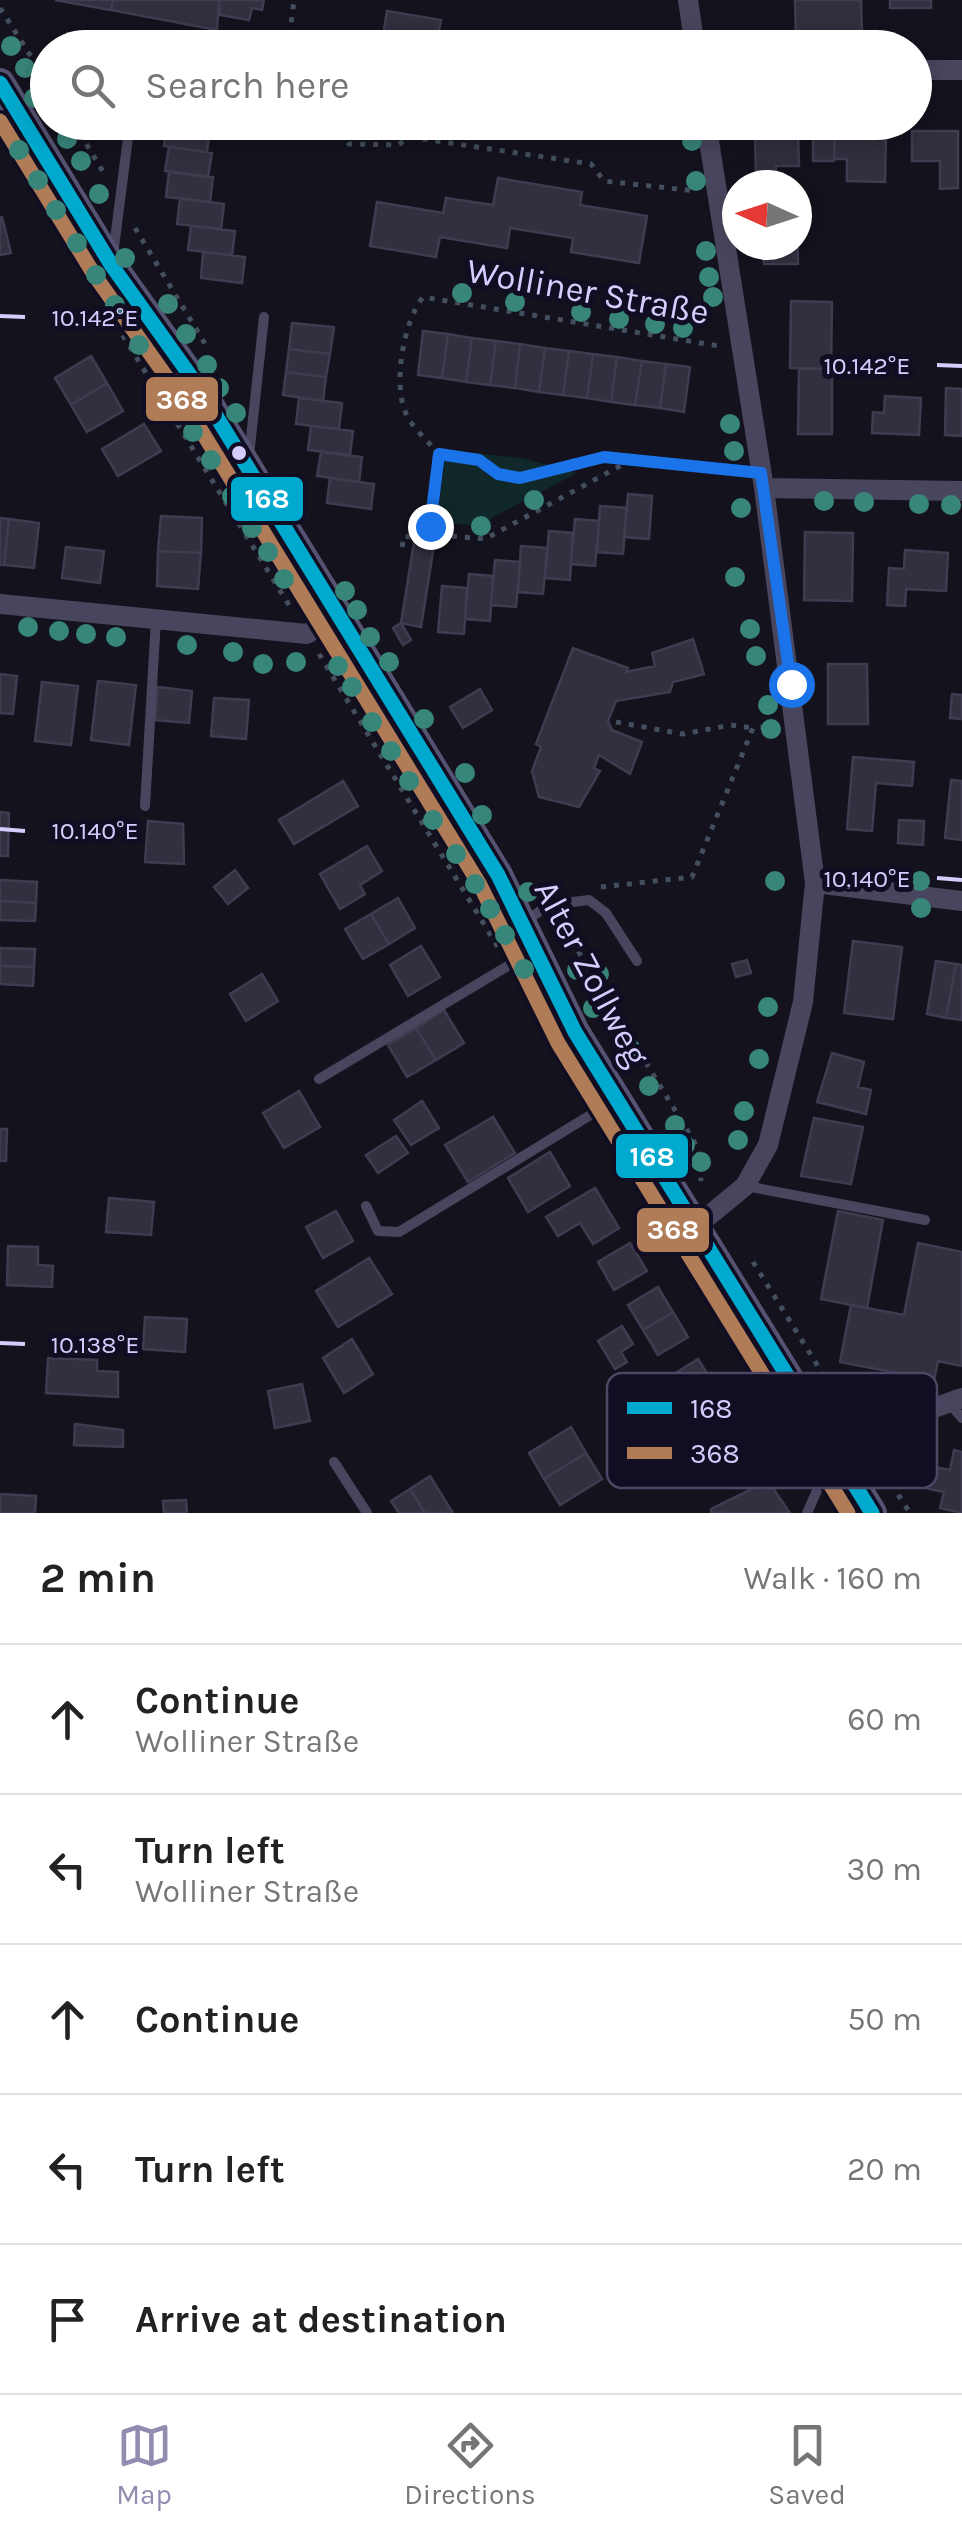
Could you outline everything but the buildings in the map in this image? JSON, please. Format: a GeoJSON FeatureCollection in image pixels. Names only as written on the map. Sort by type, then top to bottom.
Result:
{"type":"FeatureCollection","features":[{"type":"Feature","properties":{"kind":"street"},"geometry":{"type":"LineString","coordinates":[[688,0],[692,30]]}},
{"type":"Feature","properties":{"kind":"street"},"geometry":{"type":"LineString","coordinates":[[932,70],[962,70]]}},
{"type":"Feature","properties":{"kind":"street","name":"Alter Zollweg"},"geometry":{"type":"LineString","coordinates":[[0,84],[30,133]]}},
{"type":"Feature","properties":{"kind":"street","name":"Alter Zollweg"},"geometry":{"type":"LineString","coordinates":[[34,140],[112,266],[198,384],[338,615],[536,925],[575,1032],[785,1373]]}},
{"type":"Feature","properties":{"kind":"street","name":"Wolliner Straße"},"geometry":{"type":"LineString","coordinates":[[694,1228],[745,1186],[768,1145],[803,1002],[814,882],[762,480],[709,140]]}},
{"type":"Feature","properties":{"kind":"street"},"geometry":{"type":"LineString","coordinates":[[762,480],[962,491]]}},
{"type":"Feature","properties":{"kind":"street"},"geometry":{"type":"LineString","coordinates":[[0,604],[307,634],[338,615]]}},
{"type":"Feature","properties":{"kind":"street"},"geometry":{"type":"LineString","coordinates":[[814,882],[962,901]]}},
{"type":"Feature","properties":{"kind":"street","name":"Alter Zollweg"},"geometry":{"type":"LineString","coordinates":[[857,1488],[872,1513]]}},
{"type":"Feature","properties":{"kind":"lane"},"geometry":{"type":"LineString","coordinates":[[112,266],[128,140]]}},
{"type":"Feature","properties":{"kind":"lane"},"geometry":{"type":"LineString","coordinates":[[248,466],[264,317]]}},
{"type":"Feature","properties":{"kind":"lane"},"geometry":{"type":"LineString","coordinates":[[145,806],[156,619]]}},
{"type":"Feature","properties":{"kind":"lane"},"geometry":{"type":"LineString","coordinates":[[319,1079],[509,965],[536,925],[589,900],[606,913],[637,961]]}},
{"type":"Feature","properties":{"kind":"lane"},"geometry":{"type":"LineString","coordinates":[[366,1206],[378,1231],[399,1232],[616,1100]]}},
{"type":"Feature","properties":{"kind":"lane"},"geometry":{"type":"LineString","coordinates":[[745,1186],[925,1220]]}},
{"type":"Feature","properties":{"kind":"lane"},"geometry":{"type":"LineString","coordinates":[[955,1400],[962,1418]]}},
{"type":"Feature","properties":{"kind":"lane"},"geometry":{"type":"LineString","coordinates":[[334,1462],[367,1513]]}},
{"type":"Feature","properties":{"kind":"lane"},"geometry":{"type":"LineString","coordinates":[[806,1513],[820,1488]]}},
{"type":"Feature","properties":{"kind":"path"},"geometry":{"type":"LineString","coordinates":[[290,30],[294,0]]}},
{"type":"Feature","properties":{"kind":"path"},"geometry":{"type":"LineString","coordinates":[[0,8],[30,55]]}},
{"type":"Feature","properties":{"kind":"path"},"geometry":{"type":"LineString","coordinates":[[347,140],[350,144],[398,145],[406,140]]}},
{"type":"Feature","properties":{"kind":"path"},"geometry":{"type":"LineString","coordinates":[[430,140],[591,164],[604,181],[717,193]]}},
{"type":"Feature","properties":{"kind":"path"},"geometry":{"type":"LineString","coordinates":[[99,297],[509,965]]}},
{"type":"Feature","properties":{"kind":"path","name":"Wolliner Straße"},"geometry":{"type":"LineString","coordinates":[[439,454],[405,414],[400,390],[411,312],[422,297],[742,350]]}},
{"type":"Feature","properties":{"kind":"path"},"geometry":{"type":"LineString","coordinates":[[400,544],[407,545],[409,529],[421,531],[430,526],[439,454],[479,460],[498,474],[520,478],[604,457],[762,480]]}},
{"type":"Feature","properties":{"kind":"path"},"geometry":{"type":"LineString","coordinates":[[439,535],[485,539],[633,459]]}},
{"type":"Feature","properties":{"kind":"path"},"geometry":{"type":"LineString","coordinates":[[616,722],[683,734],[731,725],[753,728],[796,724]]}},
{"type":"Feature","properties":{"kind":"path"},"geometry":{"type":"LineString","coordinates":[[589,900],[590,888],[692,877],[753,728]]}},
{"type":"Feature","properties":{"kind":"path"},"geometry":{"type":"LineString","coordinates":[[536,925],[698,1148],[701,1181],[719,1210]]}},
{"type":"Feature","properties":{"kind":"path"},"geometry":{"type":"LineString","coordinates":[[750,1258],[822,1373]]}},
{"type":"Feature","properties":{"kind":"path"},"geometry":{"type":"LineString","coordinates":[[894,1488],[910,1513]]}},
{"type":"Feature","properties":{"kind":"green space"},"geometry":{"type":"Polygon","coordinates":[[[446,450],[522,458],[577,473],[476,526],[437,522],[446,450]]]}},
{"type":"Feature","properties":{"kind":"transit line","name":"168"},"geometry":{"type":"LineString","coordinates":[[0,83],[30,132]]}},
{"type":"Feature","properties":{"kind":"transit line","name":"368"},"geometry":{"type":"LineString","coordinates":[[0,121],[95,276],[180,396],[480,885],[558,1043],[762,1373]]}},
{"type":"Feature","properties":{"kind":"transit line","name":"168"},"geometry":{"type":"LineString","coordinates":[[35,140],[112,266],[197,385],[498,875],[575,1032],[786,1373]]}},
{"type":"Feature","properties":{"kind":"transit line","name":"368"},"geometry":{"type":"LineString","coordinates":[[833,1488],[848,1513]]}},
{"type":"Feature","properties":{"kind":"transit line","name":"168"},"geometry":{"type":"LineString","coordinates":[[857,1488],[872,1513]]}},
{"type":"Feature","properties":{"kind":"route"},"geometry":{"type":"LineString","coordinates":[[430,526],[439,454],[479,460],[498,474],[520,478],[604,457],[761,473],[791,684]]}}]}
